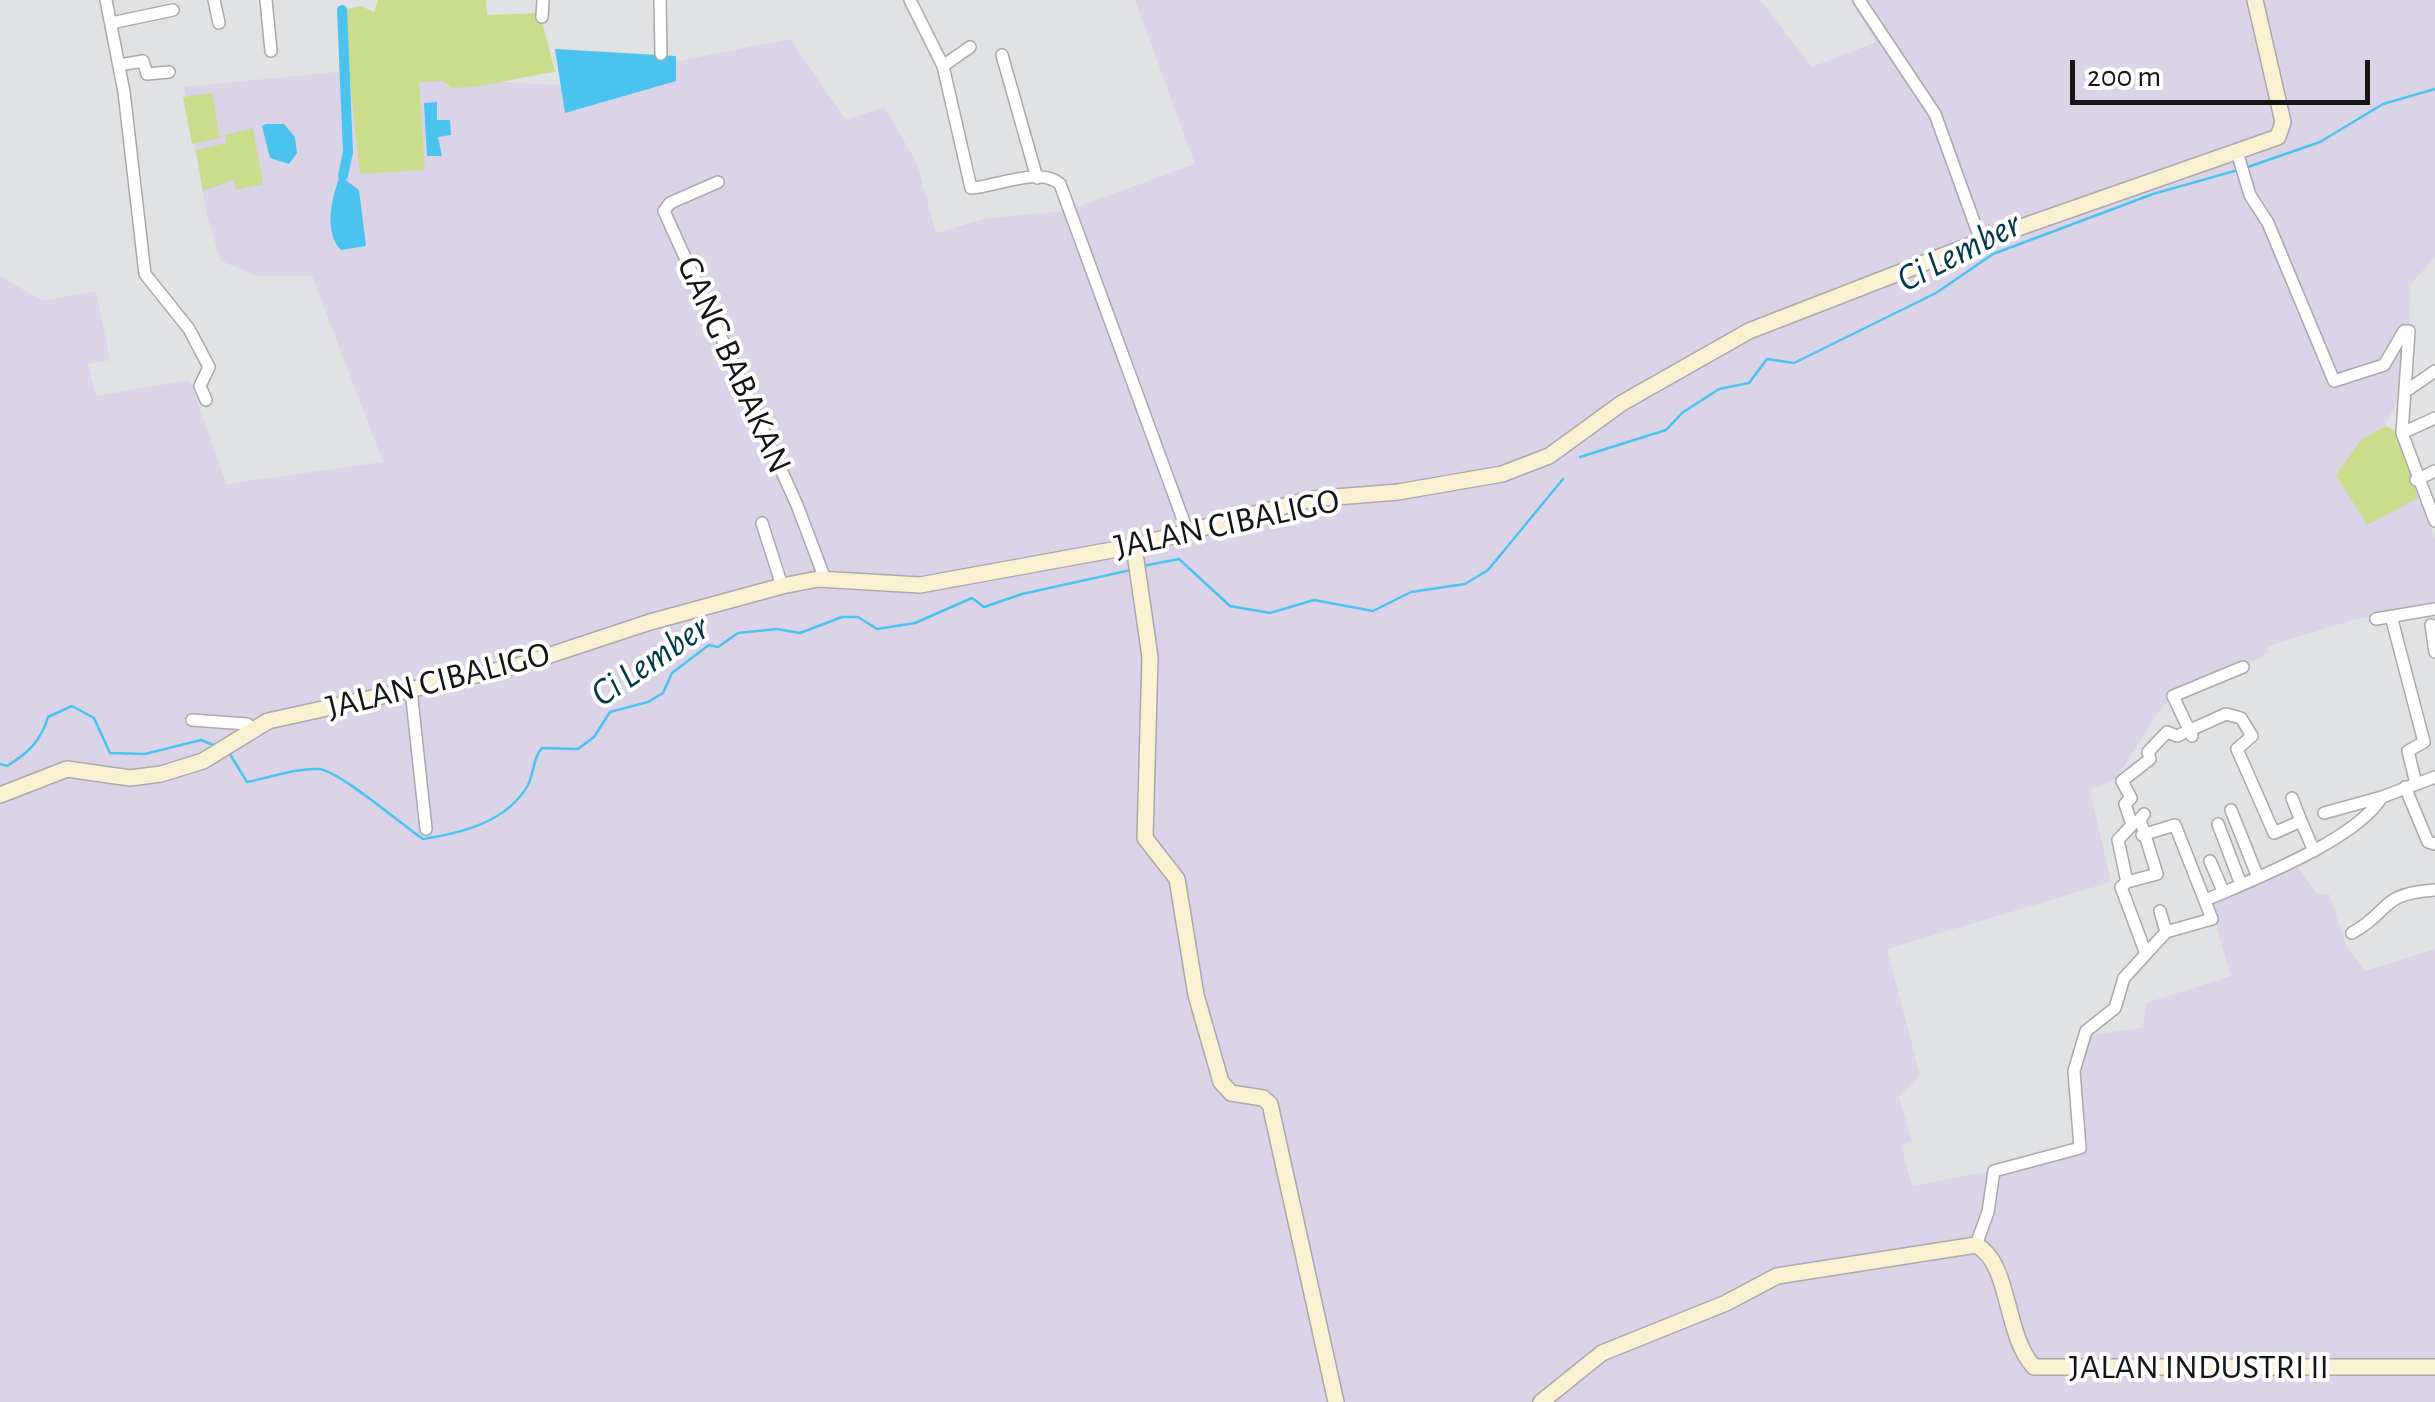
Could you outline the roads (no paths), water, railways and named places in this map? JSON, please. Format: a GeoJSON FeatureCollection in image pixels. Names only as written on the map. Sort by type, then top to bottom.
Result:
{"type":"FeatureCollection","features":[{"type":"Feature","properties":{"kind":"main road","name":"JALAN CIBALIGO"},"geometry":{"type":"LineString","coordinates":[[0,796],[67,769],[130,778],[161,774],[203,761],[252,728],[516,666],[667,617],[782,586],[825,580],[920,584],[1134,546],[1310,498],[1398,492],[1526,466],[1549,456],[1622,403],[1749,331],[1981,241],[2240,164],[2283,129],[2255,0]]}},
{"type":"Feature","properties":{"kind":"main road"},"geometry":{"type":"LineString","coordinates":[[1134,546],[1152,695],[1146,838],[1177,880],[1196,995],[1221,1082],[1231,1093],[1263,1098],[1270,1104],[1336,1402]]}},
{"type":"Feature","properties":{"kind":"main road"},"geometry":{"type":"LineString","coordinates":[[1541,1402],[1602,1353],[1726,1303],[1778,1276],[1976,1245]]}},
{"type":"Feature","properties":{"kind":"main road","name":"JALAN INDUSTRI II"},"geometry":{"type":"LineString","coordinates":[[1976,1245],[1996,1268],[2016,1336],[2034,1367],[2435,1367]]}},
{"type":"Feature","properties":{"kind":"street"},"geometry":{"type":"LineString","coordinates":[[106,0],[119,65],[143,267],[209,367],[200,386],[206,400]]}},
{"type":"Feature","properties":{"kind":"street"},"geometry":{"type":"LineString","coordinates":[[214,0],[219,23]]}},
{"type":"Feature","properties":{"kind":"street"},"geometry":{"type":"LineString","coordinates":[[266,0],[271,50]]}},
{"type":"Feature","properties":{"kind":"street"},"geometry":{"type":"LineString","coordinates":[[542,16],[543,0]]}},
{"type":"Feature","properties":{"kind":"street"},"geometry":{"type":"LineString","coordinates":[[660,0],[661,54]]}},
{"type":"Feature","properties":{"kind":"street"},"geometry":{"type":"LineString","coordinates":[[910,0],[942,66],[971,188],[1038,178],[1058,180],[1188,533]]}},
{"type":"Feature","properties":{"kind":"street"},"geometry":{"type":"LineString","coordinates":[[1859,0],[1935,114],[1981,241]]}},
{"type":"Feature","properties":{"kind":"street"},"geometry":{"type":"LineString","coordinates":[[111,23],[174,10]]}},
{"type":"Feature","properties":{"kind":"street"},"geometry":{"type":"LineString","coordinates":[[942,66],[970,47]]}},
{"type":"Feature","properties":{"kind":"street"},"geometry":{"type":"LineString","coordinates":[[1002,55],[1038,178]]}},
{"type":"Feature","properties":{"kind":"street"},"geometry":{"type":"LineString","coordinates":[[119,65],[143,61],[147,74],[169,72]]}},
{"type":"Feature","properties":{"kind":"street"},"geometry":{"type":"LineString","coordinates":[[2240,164],[2334,381],[2384,364],[2404,331],[2409,331],[2408,389],[2402,432],[2416,480],[2435,521]]}},
{"type":"Feature","properties":{"kind":"street","name":"GANG BABAKAN"},"geometry":{"type":"LineString","coordinates":[[718,182],[666,206],[664,211],[797,505],[825,580]]}},
{"type":"Feature","properties":{"kind":"street"},"geometry":{"type":"LineString","coordinates":[[2408,389],[2435,372]]}},
{"type":"Feature","properties":{"kind":"street"},"geometry":{"type":"LineString","coordinates":[[2402,432],[2435,418]]}},
{"type":"Feature","properties":{"kind":"street"},"geometry":{"type":"LineString","coordinates":[[2416,480],[2435,470]]}},
{"type":"Feature","properties":{"kind":"street"},"geometry":{"type":"LineString","coordinates":[[762,523],[782,586]]}},
{"type":"Feature","properties":{"kind":"street"},"geometry":{"type":"LineString","coordinates":[[2376,619],[2435,609]]}},
{"type":"Feature","properties":{"kind":"street"},"geometry":{"type":"LineString","coordinates":[[2390,616],[2424,742],[2408,750],[2411,785],[2428,842],[2435,844]]}},
{"type":"Feature","properties":{"kind":"street"},"geometry":{"type":"LineString","coordinates":[[2431,625],[2435,652]]}},
{"type":"Feature","properties":{"kind":"street"},"geometry":{"type":"LineString","coordinates":[[2191,734],[2174,696],[2243,667]]}},
{"type":"Feature","properties":{"kind":"street"},"geometry":{"type":"LineString","coordinates":[[411,690],[426,830]]}},
{"type":"Feature","properties":{"kind":"street"},"geometry":{"type":"LineString","coordinates":[[2127,882],[2118,840],[2131,828],[2125,804],[2131,798],[2122,779],[2150,760],[2147,753],[2164,735],[2191,734],[2226,714],[2240,718],[2252,736],[2237,749],[2274,833],[2302,822]]}},
{"type":"Feature","properties":{"kind":"street"},"geometry":{"type":"LineString","coordinates":[[192,720],[248,724],[252,728]]}},
{"type":"Feature","properties":{"kind":"street"},"geometry":{"type":"LineString","coordinates":[[2324,813],[2435,777]]}},
{"type":"Feature","properties":{"kind":"street"},"geometry":{"type":"LineString","coordinates":[[2206,900],[2314,851],[2372,813],[2382,796]]}},
{"type":"Feature","properties":{"kind":"street"},"geometry":{"type":"LineString","coordinates":[[2292,798],[2314,851]]}},
{"type":"Feature","properties":{"kind":"street"},"geometry":{"type":"LineString","coordinates":[[2232,810],[2257,875]]}},
{"type":"Feature","properties":{"kind":"street"},"geometry":{"type":"LineString","coordinates":[[2144,814],[2140,819],[2142,835],[2156,874],[2121,887],[2146,954]]}},
{"type":"Feature","properties":{"kind":"street"},"geometry":{"type":"LineString","coordinates":[[2218,824],[2240,882]]}},
{"type":"Feature","properties":{"kind":"street"},"geometry":{"type":"LineString","coordinates":[[1976,1245],[1988,1212],[1994,1170],[2080,1148],[2076,1056],[2086,1031],[2119,998],[2124,978],[2166,932],[2212,919],[2176,826],[2142,835]]}},
{"type":"Feature","properties":{"kind":"street"},"geometry":{"type":"LineString","coordinates":[[2210,860],[2224,892]]}},
{"type":"Feature","properties":{"kind":"street"},"geometry":{"type":"LineString","coordinates":[[2352,933],[2371,922],[2388,899],[2405,892],[2435,890]]}},
{"type":"Feature","properties":{"kind":"street"},"geometry":{"type":"LineString","coordinates":[[2160,911],[2166,932]]}},
{"type":"Feature","properties":{"kind":"water"},"geometry":{"type":"Polygon","coordinates":[[[555,49],[676,56],[676,81],[565,113],[555,49]]]}},
{"type":"Feature","properties":{"kind":"water"},"geometry":{"type":"Polygon","coordinates":[[[437,102],[437,120],[450,120],[451,135],[438,137],[442,156],[427,156],[424,103],[437,102]]]}},
{"type":"Feature","properties":{"kind":"water"},"geometry":{"type":"Polygon","coordinates":[[[284,124],[295,137],[297,153],[289,164],[270,158],[262,126],[284,124]]]}},
{"type":"Feature","properties":{"kind":"water"},"geometry":{"type":"Polygon","coordinates":[[[340,176],[359,190],[366,246],[341,250],[332,234],[332,203],[340,176]]]}},
{"type":"Feature","properties":{"kind":"waterway"},"geometry":{"type":"LineString","coordinates":[[342,10],[348,152],[343,176]]}},
{"type":"Feature","properties":{"kind":"waterway","name":"Ci Lember"},"geometry":{"type":"LineString","coordinates":[[2245,168],[2320,142],[2383,104],[2435,89]]}},
{"type":"Feature","properties":{"kind":"waterway","name":"Ci Lember"},"geometry":{"type":"LineString","coordinates":[[1580,457],[1666,430],[1682,413],[1719,389],[1749,383],[1767,359],[1794,363],[1936,293],[1993,254],[2153,194],[2238,170]]}},
{"type":"Feature","properties":{"kind":"waterway","name":"Ci Lember"},"geometry":{"type":"LineString","coordinates":[[1143,566],[1179,559],[1230,606],[1270,613],[1314,600],[1373,611],[1411,592],[1465,584],[1488,570],[1563,479]]}},
{"type":"Feature","properties":{"kind":"waterway","name":"Ci Lember"},"geometry":{"type":"LineString","coordinates":[[228,751],[247,782],[318,769],[354,787],[423,839],[438,836],[496,817],[528,785],[542,748],[578,749],[594,737],[610,712],[648,702],[663,693],[672,673],[709,645],[718,647],[738,633],[777,629],[800,633],[842,617],[858,617],[877,629],[915,623],[972,598],[984,607],[1022,594],[1131,570]]}},
{"type":"Feature","properties":{"kind":"waterway","name":"Ci Lember"},"geometry":{"type":"LineString","coordinates":[[0,764],[7,766],[21,756],[33,746],[48,717],[72,706],[94,718],[110,753],[145,754],[201,740],[216,746]]}}]}
